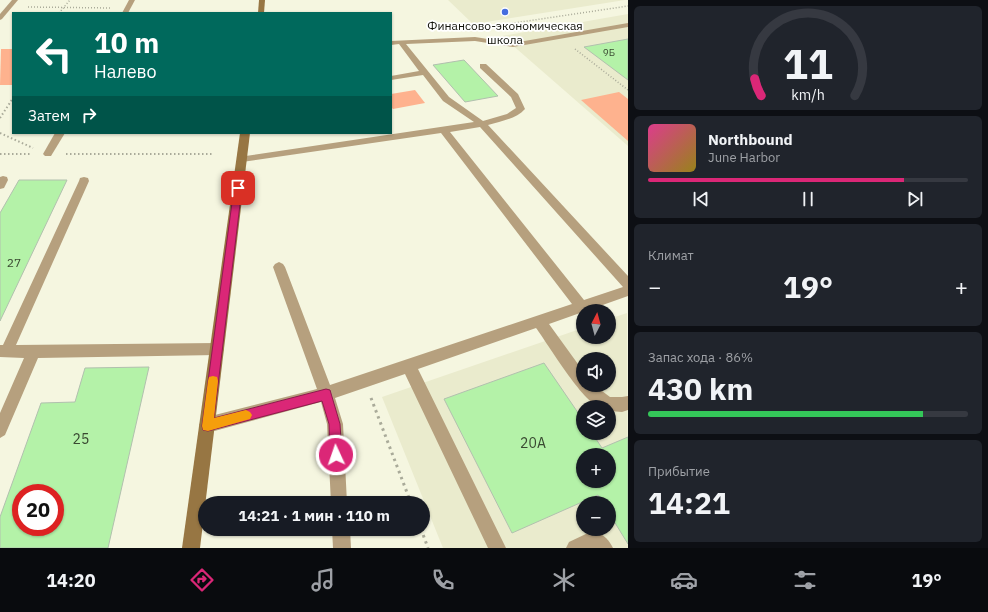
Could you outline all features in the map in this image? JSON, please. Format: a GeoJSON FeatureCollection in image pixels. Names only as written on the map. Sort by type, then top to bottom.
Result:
{"type":"FeatureCollection","features":[{"type":"Feature","properties":{"kind":"street"},"geometry":{"type":"LineString","coordinates":[[261,12],[262,0]]}},
{"type":"Feature","properties":{"kind":"street"},"geometry":{"type":"LineString","coordinates":[[191,548],[245,134]]}},
{"type":"Feature","properties":{"kind":"lane"},"geometry":{"type":"LineString","coordinates":[[1,16],[15,0]]}},
{"type":"Feature","properties":{"kind":"lane"},"geometry":{"type":"LineString","coordinates":[[126,11],[132,0]]}},
{"type":"Feature","properties":{"kind":"lane"},"geometry":{"type":"LineString","coordinates":[[392,43],[475,39],[513,45],[628,24]]}},
{"type":"Feature","properties":{"kind":"lane"},"geometry":{"type":"LineString","coordinates":[[401,42],[446,99],[482,124],[628,284]]}},
{"type":"Feature","properties":{"kind":"lane"},"geometry":{"type":"LineString","coordinates":[[242,159],[359,137],[444,130],[482,124],[510,116],[521,109],[515,96],[483,66]]}},
{"type":"Feature","properties":{"kind":"lane"},"geometry":{"type":"LineString","coordinates":[[392,78],[425,72]]}},
{"type":"Feature","properties":{"kind":"lane"},"geometry":{"type":"LineString","coordinates":[[444,130],[579,304]]}},
{"type":"Feature","properties":{"kind":"lane"},"geometry":{"type":"LineString","coordinates":[[48,154],[59,134]]}},
{"type":"Feature","properties":{"kind":"lane"},"geometry":{"type":"LineString","coordinates":[[84,181],[4,351],[34,352],[217,349]]}},
{"type":"Feature","properties":{"kind":"lane"},"geometry":{"type":"LineString","coordinates":[[279,267],[326,394],[334,424],[339,496]]}},
{"type":"Feature","properties":{"kind":"lane"},"geometry":{"type":"LineString","coordinates":[[587,304],[628,291]]}},
{"type":"Feature","properties":{"kind":"lane"},"geometry":{"type":"LineString","coordinates":[[208,426],[326,394],[576,308]]}},
{"type":"Feature","properties":{"kind":"lane"},"geometry":{"type":"LineString","coordinates":[[539,321],[576,373]]}},
{"type":"Feature","properties":{"kind":"lane"},"geometry":{"type":"LineString","coordinates":[[0,430],[34,352]]}},
{"type":"Feature","properties":{"kind":"lane"},"geometry":{"type":"LineString","coordinates":[[409,366],[496,548]]}},
{"type":"Feature","properties":{"kind":"lane"},"geometry":{"type":"LineString","coordinates":[[591,392],[597,398],[611,404],[623,405],[628,403]]}},
{"type":"Feature","properties":{"kind":"lane"},"geometry":{"type":"LineString","coordinates":[[341,536],[342,548]]}},
{"type":"Feature","properties":{"kind":"lane"},"geometry":{"type":"LineString","coordinates":[[575,548],[588,542],[597,541],[604,548]]}},
{"type":"Feature","properties":{"kind":"path"},"geometry":{"type":"LineString","coordinates":[[61,12],[70,0]]}},
{"type":"Feature","properties":{"kind":"path"},"geometry":{"type":"LineString","coordinates":[[487,27],[628,6]]}},
{"type":"Feature","properties":{"kind":"path"},"geometry":{"type":"LineString","coordinates":[[9,7],[126,11]]}},
{"type":"Feature","properties":{"kind":"path"},"geometry":{"type":"LineString","coordinates":[[558,37],[628,90]]}},
{"type":"Feature","properties":{"kind":"path"},"geometry":{"type":"LineString","coordinates":[[0,118],[12,100]]}},
{"type":"Feature","properties":{"kind":"path"},"geometry":{"type":"LineString","coordinates":[[0,133],[48,154]]}},
{"type":"Feature","properties":{"kind":"path"},"geometry":{"type":"LineString","coordinates":[[0,154],[214,154]]}},
{"type":"Feature","properties":{"kind":"path"},"geometry":{"type":"LineString","coordinates":[[365,381],[408,496]]}},
{"type":"Feature","properties":{"kind":"path"},"geometry":{"type":"LineString","coordinates":[[424,536],[428,548]]}},
{"type":"Feature","properties":{"kind":"shaded area","name":"Финансово-экономическая школа"},"geometry":{"type":"Polygon","coordinates":[[[448,0],[625,0],[473,24],[448,0]]]}},
{"type":"Feature","properties":{"kind":"shaded area"},"geometry":{"type":"Polygon","coordinates":[[[628,14],[628,146],[502,36],[628,14]]]}},
{"type":"Feature","properties":{"kind":"shaded area"},"geometry":{"type":"Polygon","coordinates":[[[1,49],[12,49],[12,85],[0,85],[1,49]]]}},
{"type":"Feature","properties":{"kind":"shaded area"},"geometry":{"type":"Polygon","coordinates":[[[415,90],[425,103],[393,109],[392,94],[415,90]]]}},
{"type":"Feature","properties":{"kind":"shaded area"},"geometry":{"type":"Polygon","coordinates":[[[619,92],[628,99],[628,141],[581,100],[619,92]]]}},
{"type":"Feature","properties":{"kind":"shaded area"},"geometry":{"type":"Polygon","coordinates":[[[627,313],[628,548],[443,548],[430,516],[430,496],[422,496],[382,397],[576,330],[576,344],[616,344],[616,317],[627,313]]]}},
{"type":"Feature","properties":{"kind":"building"},"geometry":{"type":"Polygon","coordinates":[[[628,39],[628,80],[584,47],[628,39]]]}},
{"type":"Feature","properties":{"kind":"building"},"geometry":{"type":"Polygon","coordinates":[[[464,60],[498,96],[465,102],[433,65],[464,60]]]}},
{"type":"Feature","properties":{"kind":"building"},"geometry":{"type":"Polygon","coordinates":[[[19,180],[67,180],[0,321],[0,213],[19,180]]]}},
{"type":"Feature","properties":{"kind":"building"},"geometry":{"type":"Polygon","coordinates":[[[544,363],[576,410],[576,440],[597,440],[602,448],[628,437],[628,544],[616,524],[616,496],[576,496],[576,505],[512,533],[444,399],[544,363]]]}},
{"type":"Feature","properties":{"kind":"building"},"geometry":{"type":"Polygon","coordinates":[[[149,367],[108,548],[0,548],[0,517],[41,403],[75,402],[85,368],[149,367]]]}},
{"type":"Feature","properties":{"kind":"slow traffic"},"geometry":{"type":"LineString","coordinates":[[213,381],[208,426],[246,415]]}},
{"type":"Feature","properties":{"kind":"place","name":"Финансово-экономическая школа"},"geometry":{"type":"Point","coordinates":[505,12]}},
{"type":"Feature","properties":{"kind":"route"},"geometry":{"type":"LineString","coordinates":[[238,188],[208,426],[326,394],[334,424],[336,455]]}}]}
